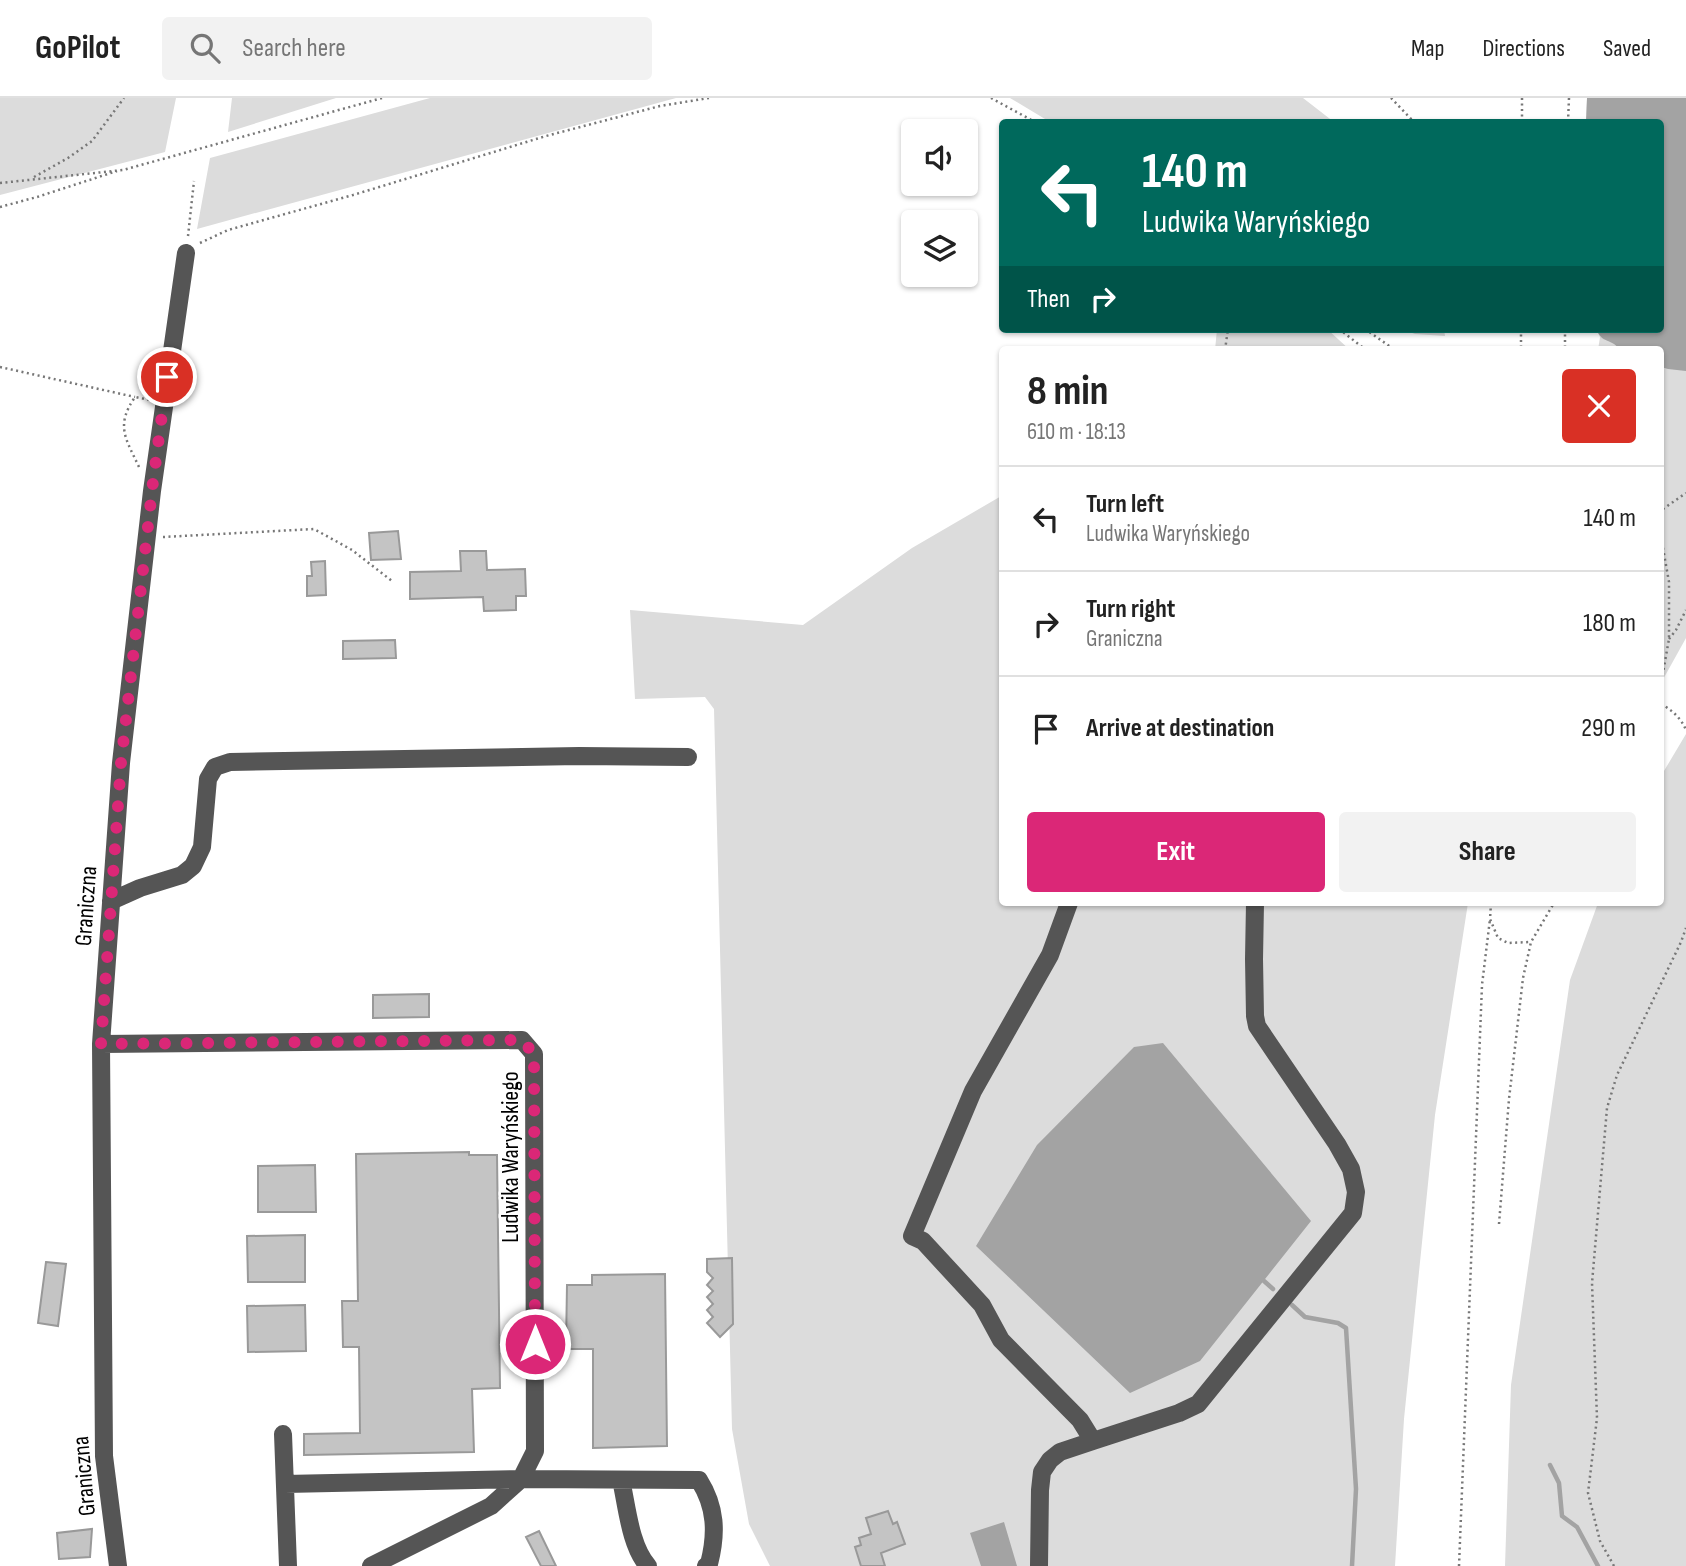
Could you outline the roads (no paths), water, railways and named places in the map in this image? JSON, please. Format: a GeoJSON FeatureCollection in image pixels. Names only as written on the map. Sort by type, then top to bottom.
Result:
{"type":"FeatureCollection","features":[{"type":"Feature","properties":{"kind":"street","name":"Graniczna"},"geometry":{"type":"LineString","coordinates":[[118,1566],[104,1456],[101,1044],[121,763],[152,491],[186,253]]}},
{"type":"Feature","properties":{"kind":"street"},"geometry":{"type":"LineString","coordinates":[[111,901],[182,875],[193,866],[202,847],[208,779],[215,767],[230,762],[579,756],[688,757]]}},
{"type":"Feature","properties":{"kind":"street"},"geometry":{"type":"LineString","coordinates":[[1068,906],[1050,955],[973,1090],[912,1236],[923,1241],[982,1305],[1001,1340],[1080,1420],[1093,1441]]}},
{"type":"Feature","properties":{"kind":"street"},"geometry":{"type":"LineString","coordinates":[[1039,1566],[1040,1490],[1042,1472],[1050,1460],[1060,1452],[1198,1404],[1353,1213],[1356,1192],[1351,1169],[1257,1026],[1255,906]]}},
{"type":"Feature","properties":{"kind":"street","name":"Ludwika Waryńskiego"},"geometry":{"type":"LineString","coordinates":[[101,1044],[522,1040],[534,1054],[535,1451],[521,1479],[491,1506],[371,1566]]}},
{"type":"Feature","properties":{"kind":"street"},"geometry":{"type":"LineString","coordinates":[[283,1434],[288,1566]]}},
{"type":"Feature","properties":{"kind":"street"},"geometry":{"type":"LineString","coordinates":[[285,1484],[521,1479],[699,1480],[708,1494],[713,1513],[714,1546],[706,1566]]}},
{"type":"Feature","properties":{"kind":"street"},"geometry":{"type":"LineString","coordinates":[[621,1479],[634,1540],[641,1558],[648,1566]]}},
{"type":"Feature","properties":{"kind":"waterway"},"geometry":{"type":"LineString","coordinates":[[1264,1281],[1273,1289]]}},
{"type":"Feature","properties":{"kind":"waterway"},"geometry":{"type":"LineString","coordinates":[[1292,1305],[1305,1317],[1338,1323],[1346,1328],[1356,1489],[1352,1566]]}},
{"type":"Feature","properties":{"kind":"waterway"},"geometry":{"type":"LineString","coordinates":[[1550,1465],[1559,1483],[1562,1516],[1577,1527],[1598,1566]]}}]}
